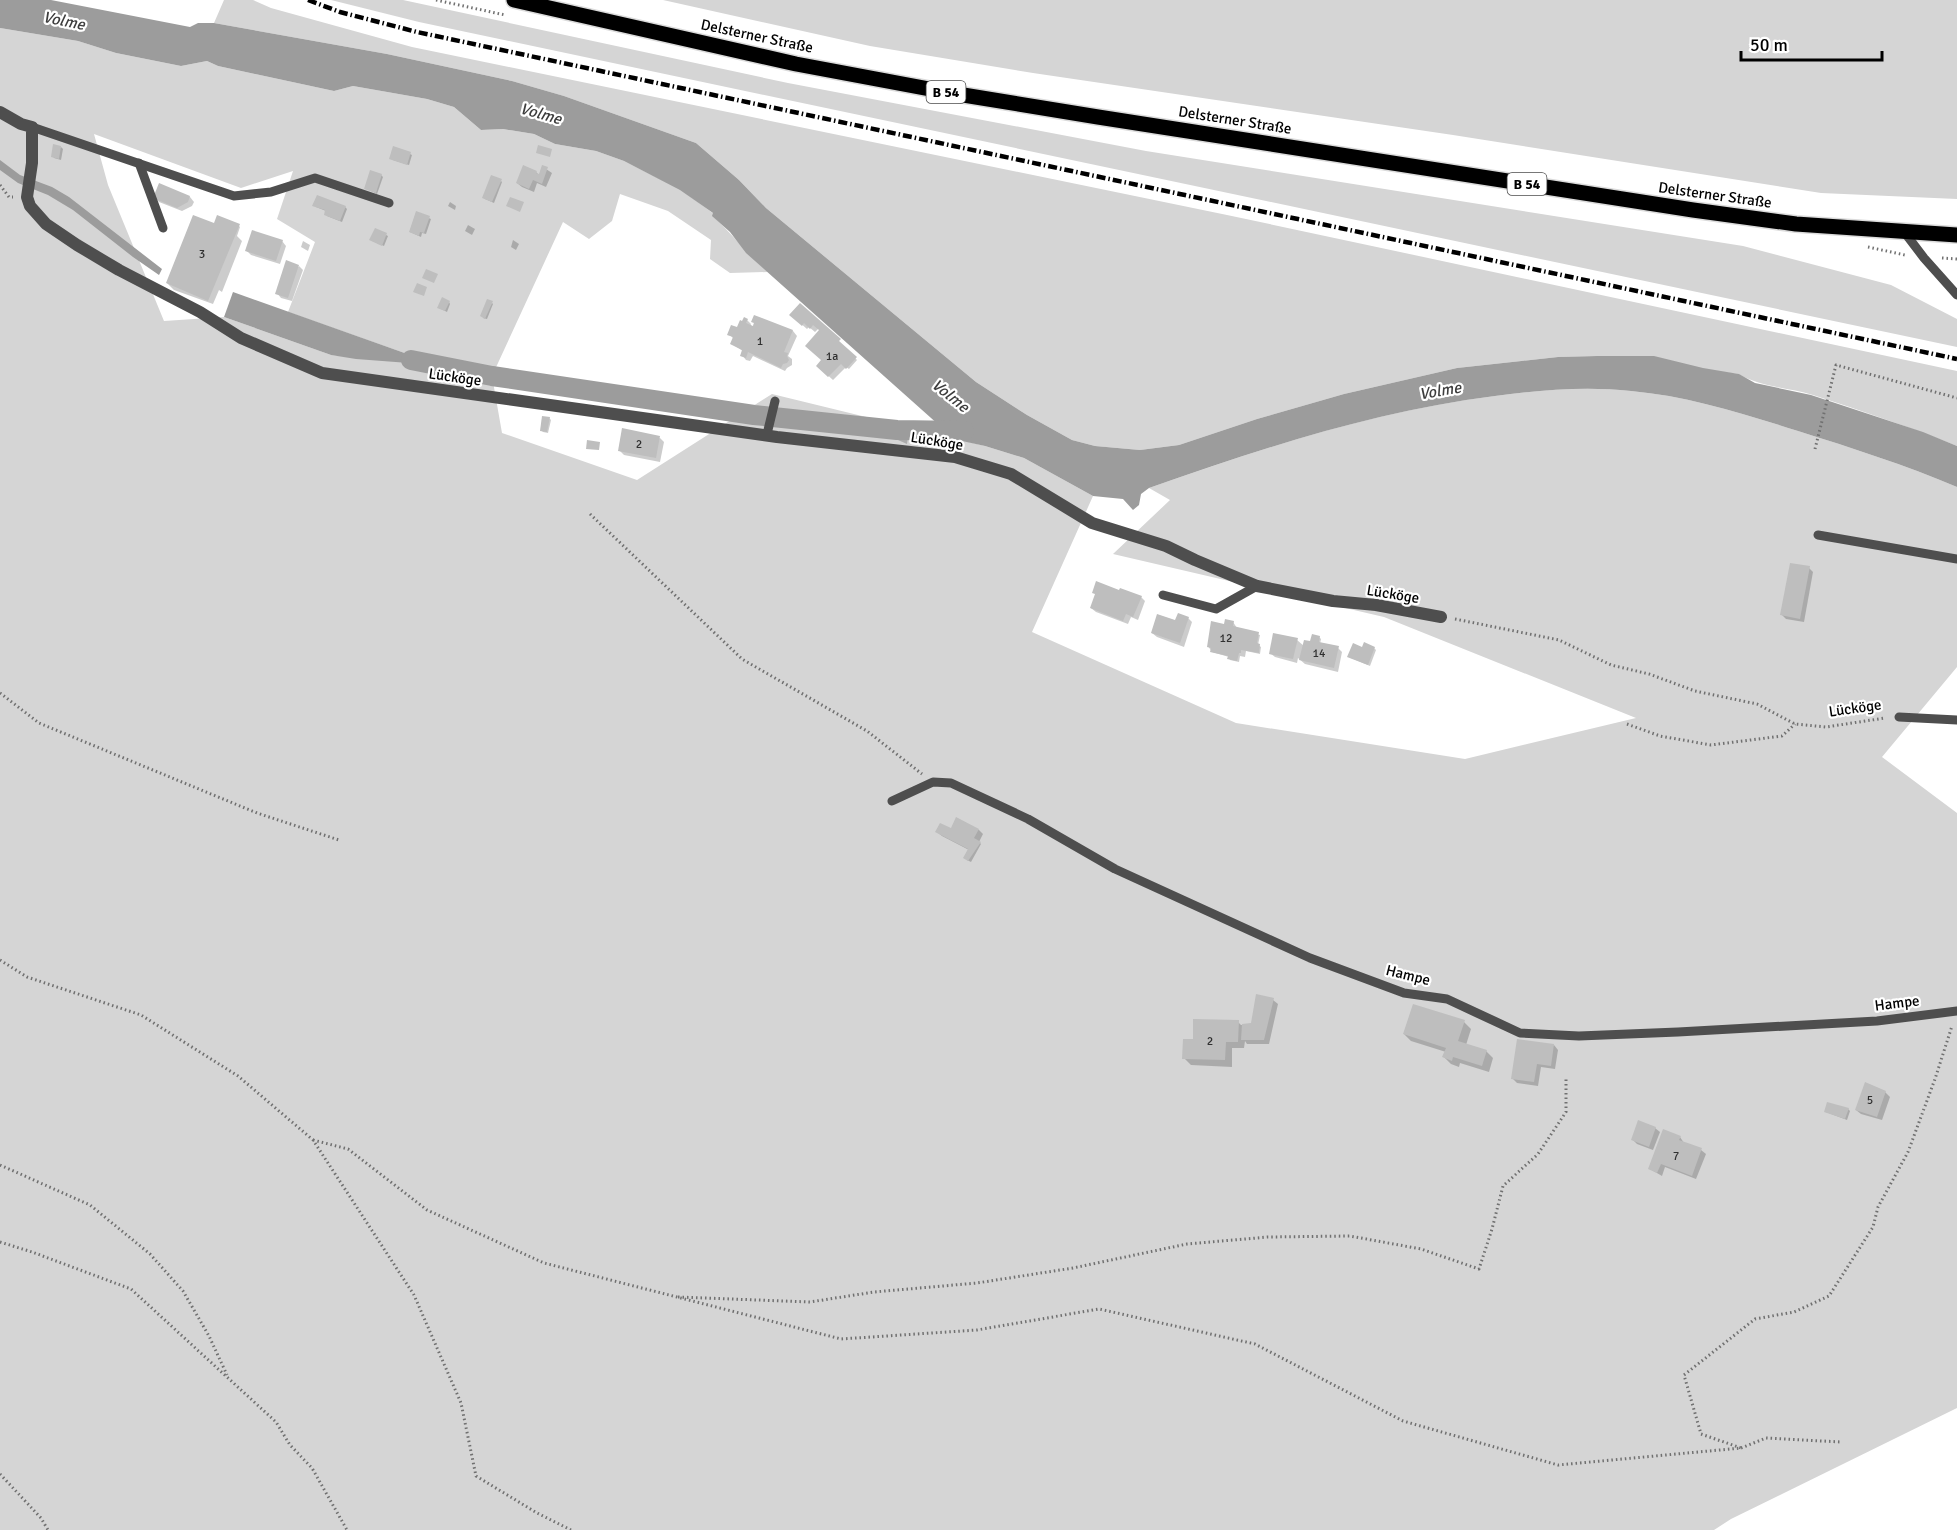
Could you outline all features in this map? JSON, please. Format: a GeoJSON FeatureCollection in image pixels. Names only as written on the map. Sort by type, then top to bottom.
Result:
{"type":"FeatureCollection","features":[{"type":"Feature","properties":{"kind":"main road","name":"Delsterner Straße"},"geometry":{"type":"LineString","coordinates":[[514,0],[796,64],[951,93],[1693,210],[1796,224],[1957,235]]}},
{"type":"Feature","properties":{"kind":"street"},"geometry":{"type":"LineString","coordinates":[[0,112],[32,128]]}},
{"type":"Feature","properties":{"kind":"street","name":"Lücköge"},"geometry":{"type":"LineString","coordinates":[[32,128],[32,164],[27,197],[30,206],[46,224],[118,270],[201,312],[241,338],[322,373],[846,446],[955,457],[1011,474],[1092,523],[1166,546],[1257,586],[1333,601],[1376,605],[1441,617]]}},
{"type":"Feature","properties":{"kind":"lane"},"geometry":{"type":"LineString","coordinates":[[32,128],[139,162],[234,196],[271,192],[315,178],[390,203]]}},
{"type":"Feature","properties":{"kind":"lane"},"geometry":{"type":"LineString","coordinates":[[139,162],[163,228]]}},
{"type":"Feature","properties":{"kind":"lane"},"geometry":{"type":"LineString","coordinates":[[1905,232],[1924,258],[1957,295]]}},
{"type":"Feature","properties":{"kind":"lane"},"geometry":{"type":"LineString","coordinates":[[767,434],[775,401]]}},
{"type":"Feature","properties":{"kind":"lane"},"geometry":{"type":"LineString","coordinates":[[1818,535],[1957,559]]}},
{"type":"Feature","properties":{"kind":"lane"},"geometry":{"type":"LineString","coordinates":[[1163,595],[1216,609],[1257,586]]}},
{"type":"Feature","properties":{"kind":"lane","name":"Lücköge"},"geometry":{"type":"LineString","coordinates":[[1899,717],[1957,720]]}},
{"type":"Feature","properties":{"kind":"lane"},"geometry":{"type":"LineString","coordinates":[[892,801],[933,782]]}},
{"type":"Feature","properties":{"kind":"lane","name":"Hampe"},"geometry":{"type":"LineString","coordinates":[[933,782],[951,783],[1028,819],[1115,869],[1310,958],[1404,993],[1447,999],[1520,1033],[1579,1036],[1678,1032],[1877,1021],[1957,1011]]}},
{"type":"Feature","properties":{"kind":"path"},"geometry":{"type":"LineString","coordinates":[[1815,448],[1836,365],[1957,398]]}},
{"type":"Feature","properties":{"kind":"path"},"geometry":{"type":"LineString","coordinates":[[590,514],[742,659],[867,731],[933,782]]}},
{"type":"Feature","properties":{"kind":"path","name":"Lücköge"},"geometry":{"type":"LineString","coordinates":[[1441,617],[1559,640],[1611,665],[1649,674],[1695,691],[1757,704],[1795,724],[1826,727],[1899,717]]}},
{"type":"Feature","properties":{"kind":"path"},"geometry":{"type":"LineString","coordinates":[[0,693],[39,723],[257,813],[339,840]]}},
{"type":"Feature","properties":{"kind":"path"},"geometry":{"type":"LineString","coordinates":[[1627,724],[1660,736],[1711,745],[1782,736],[1795,724]]}},
{"type":"Feature","properties":{"kind":"path"},"geometry":{"type":"LineString","coordinates":[[0,960],[27,977],[141,1015],[238,1076],[313,1140],[414,1295],[461,1404],[476,1476],[537,1513],[571,1530]]}},
{"type":"Feature","properties":{"kind":"path"},"geometry":{"type":"LineString","coordinates":[[1741,1448],[1701,1434],[1684,1375],[1755,1319],[1794,1312],[1829,1296],[1873,1227],[1878,1207],[1908,1152],[1957,1011]]}},
{"type":"Feature","properties":{"kind":"path"},"geometry":{"type":"LineString","coordinates":[[670,1297],[810,1302],[874,1292],[977,1283],[1073,1268],[1188,1244],[1268,1237],[1350,1236],[1421,1249],[1479,1269],[1503,1186],[1538,1154],[1566,1112],[1566,1078]]}},
{"type":"Feature","properties":{"kind":"path"},"geometry":{"type":"LineString","coordinates":[[313,1140],[348,1149],[427,1210],[544,1263],[841,1339],[977,1330],[1099,1309],[1255,1344],[1403,1421],[1558,1465],[1741,1448],[1766,1438],[1841,1442]]}},
{"type":"Feature","properties":{"kind":"path"},"geometry":{"type":"LineString","coordinates":[[0,1165],[90,1205],[150,1254],[183,1291],[228,1377]]}},
{"type":"Feature","properties":{"kind":"path"},"geometry":{"type":"LineString","coordinates":[[0,1242],[131,1289],[276,1422],[290,1444],[312,1468],[347,1530]]}},
{"type":"Feature","properties":{"kind":"path"},"geometry":{"type":"LineString","coordinates":[[0,1474],[41,1518],[48,1530]]}},
{"type":"Feature","properties":{"kind":"shaded area"},"geometry":{"type":"Polygon","coordinates":[[[224,0],[253,0],[271,8],[412,47],[1227,215],[1957,371],[1957,446],[1831,401],[1757,382],[1738,374],[1597,356],[1558,357],[1457,368],[1344,394],[1257,419],[1179,445],[1140,450],[1095,446],[1072,440],[1027,415],[976,382],[766,208],[739,180],[696,143],[564,96],[512,81],[387,54],[214,23],[224,0]]]}},
{"type":"Feature","properties":{"kind":"shaded area"},"geometry":{"type":"Polygon","coordinates":[[[331,0],[403,0],[788,83],[1146,151],[1743,246],[1891,285],[1957,319],[1957,347],[419,22],[331,0]]]}},
{"type":"Feature","properties":{"kind":"shaded area"},"geometry":{"type":"Polygon","coordinates":[[[663,0],[1957,0],[1957,199],[1821,193],[1453,135],[1033,73],[870,46],[663,0]]]}},
{"type":"Feature","properties":{"kind":"shaded area"},"geometry":{"type":"Polygon","coordinates":[[[0,28],[78,41],[116,53],[181,66],[207,61],[218,66],[334,91],[353,86],[427,99],[454,107],[481,130],[503,129],[534,134],[555,144],[596,151],[624,161],[680,189],[714,214],[713,216],[768,272],[730,273],[710,259],[711,240],[668,211],[620,194],[612,221],[589,239],[563,222],[492,376],[502,433],[637,480],[772,394],[985,446],[1024,458],[1093,496],[1032,632],[1236,723],[1465,759],[1636,718],[1384,617],[1113,554],[1170,500],[1149,488],[1277,445],[1363,421],[1450,403],[1563,389],[1614,390],[1652,393],[1716,406],[1858,450],[1957,487],[1957,667],[1882,757],[1957,813],[1957,1408],[1731,1519],[1714,1530],[0,1530],[0,28]],[[94,134],[108,185],[164,321],[224,317],[331,355],[432,365],[413,356],[288,312],[315,242],[277,219],[293,171],[241,188],[94,134]]]}},
{"type":"Feature","properties":{"kind":"water","name":"Volme"},"geometry":{"type":"Polygon","coordinates":[[[0,0],[51,0],[190,27],[198,23],[214,23],[387,54],[512,81],[564,96],[696,143],[739,180],[766,208],[976,382],[1027,415],[1072,440],[1095,446],[1140,450],[1179,445],[1257,419],[1344,394],[1457,368],[1558,357],[1654,356],[1739,374],[1755,383],[1811,395],[1923,432],[1957,446],[1957,487],[1858,450],[1716,406],[1652,393],[1563,389],[1495,396],[1406,411],[1277,445],[1149,488],[1141,494],[1139,505],[1133,510],[1123,499],[1093,496],[1024,458],[985,446],[939,436],[940,426],[746,253],[730,232],[712,216],[713,213],[680,190],[624,161],[596,151],[555,144],[534,134],[503,129],[481,130],[454,107],[427,99],[353,86],[334,91],[218,66],[207,61],[181,66],[116,53],[78,41],[0,28],[0,0]]]}},
{"type":"Feature","properties":{"kind":"water"},"geometry":{"type":"Polygon","coordinates":[[[0,160],[20,175],[52,187],[69,197],[162,269],[159,275],[73,210],[48,195],[18,183],[0,170],[0,160]]]}},
{"type":"Feature","properties":{"kind":"water"},"geometry":{"type":"Polygon","coordinates":[[[233,292],[435,365],[331,355],[224,317],[233,292]]]}},
{"type":"Feature","properties":{"kind":"building"},"geometry":{"type":"Polygon","coordinates":[[[53,144],[61,146],[59,159],[51,157],[53,144]]]}},
{"type":"Feature","properties":{"kind":"building"},"geometry":{"type":"Polygon","coordinates":[[[538,145],[552,149],[550,157],[536,153],[538,145]]]}},
{"type":"Feature","properties":{"kind":"building"},"geometry":{"type":"Polygon","coordinates":[[[393,146],[411,152],[407,165],[389,159],[393,146]]]}},
{"type":"Feature","properties":{"kind":"building"},"geometry":{"type":"Polygon","coordinates":[[[523,165],[539,174],[542,165],[548,167],[542,184],[533,180],[529,189],[516,183],[523,165]]]}},
{"type":"Feature","properties":{"kind":"building"},"geometry":{"type":"Polygon","coordinates":[[[370,170],[382,174],[376,193],[364,189],[370,170]]]}},
{"type":"Feature","properties":{"kind":"building"},"geometry":{"type":"Polygon","coordinates":[[[491,175],[502,179],[492,202],[482,198],[491,175]]]}},
{"type":"Feature","properties":{"kind":"building"},"geometry":{"type":"Polygon","coordinates":[[[159,183],[190,196],[188,202],[177,208],[153,198],[159,183]]]}},
{"type":"Feature","properties":{"kind":"building"},"geometry":{"type":"Polygon","coordinates":[[[317,195],[346,206],[340,221],[324,215],[325,210],[312,206],[317,195]]]}},
{"type":"Feature","properties":{"kind":"building"},"geometry":{"type":"Polygon","coordinates":[[[510,197],[524,202],[520,212],[506,206],[510,197]]]}},
{"type":"Feature","properties":{"kind":"building"},"geometry":{"type":"Polygon","coordinates":[[[416,211],[430,216],[424,233],[420,232],[419,236],[409,232],[416,211]]]}},
{"type":"Feature","properties":{"kind":"building"},"geometry":{"type":"Polygon","coordinates":[[[193,215],[214,223],[217,215],[240,224],[208,301],[166,283],[193,215]]]}},
{"type":"Feature","properties":{"kind":"building"},"geometry":{"type":"Polygon","coordinates":[[[375,228],[387,233],[382,246],[369,240],[375,228]]]}},
{"type":"Feature","properties":{"kind":"building"},"geometry":{"type":"Polygon","coordinates":[[[252,230],[283,240],[276,261],[245,251],[252,230]]]}},
{"type":"Feature","properties":{"kind":"building"},"geometry":{"type":"Polygon","coordinates":[[[286,260],[299,265],[288,298],[275,294],[286,260]]]}},
{"type":"Feature","properties":{"kind":"building"},"geometry":{"type":"Polygon","coordinates":[[[426,269],[438,274],[434,283],[422,278],[426,269]]]}},
{"type":"Feature","properties":{"kind":"building"},"geometry":{"type":"Polygon","coordinates":[[[417,283],[427,287],[424,296],[413,292],[417,283]]]}},
{"type":"Feature","properties":{"kind":"building"},"geometry":{"type":"Polygon","coordinates":[[[442,297],[450,301],[445,311],[437,308],[442,297]]]}},
{"type":"Feature","properties":{"kind":"building"},"geometry":{"type":"Polygon","coordinates":[[[487,299],[493,301],[485,319],[480,316],[487,299]]]}},
{"type":"Feature","properties":{"kind":"building"},"geometry":{"type":"Polygon","coordinates":[[[800,303],[841,339],[839,341],[857,357],[846,369],[841,364],[828,377],[816,366],[821,360],[805,346],[819,330],[813,325],[810,329],[804,323],[802,326],[789,315],[800,303]]]}},
{"type":"Feature","properties":{"kind":"building"},"geometry":{"type":"Polygon","coordinates":[[[754,315],[793,330],[784,352],[788,353],[789,360],[781,368],[748,352],[746,358],[740,356],[742,350],[730,344],[733,337],[727,335],[731,325],[737,327],[744,317],[748,319],[746,323],[753,326],[754,323],[751,322],[754,315]]]}},
{"type":"Feature","properties":{"kind":"building"},"geometry":{"type":"Polygon","coordinates":[[[542,416],[550,417],[547,432],[540,431],[542,416]]]}},
{"type":"Feature","properties":{"kind":"building"},"geometry":{"type":"Polygon","coordinates":[[[622,428],[660,436],[656,458],[618,451],[622,428]]]}},
{"type":"Feature","properties":{"kind":"building"},"geometry":{"type":"Polygon","coordinates":[[[587,440],[600,442],[599,450],[586,449],[587,440]]]}},
{"type":"Feature","properties":{"kind":"building"},"geometry":{"type":"Polygon","coordinates":[[[1790,563],[1810,566],[1800,619],[1780,615],[1790,563]]]}},
{"type":"Feature","properties":{"kind":"building"},"geometry":{"type":"Polygon","coordinates":[[[1096,581],[1142,596],[1133,617],[1126,614],[1123,621],[1090,608],[1095,594],[1092,593],[1096,581]]]}},
{"type":"Feature","properties":{"kind":"building"},"geometry":{"type":"Polygon","coordinates":[[[1178,613],[1189,617],[1180,643],[1151,633],[1157,614],[1175,620],[1178,613]]]}},
{"type":"Feature","properties":{"kind":"building"},"geometry":{"type":"Polygon","coordinates":[[[1225,619],[1234,621],[1233,626],[1259,632],[1257,643],[1260,644],[1259,653],[1241,650],[1237,661],[1227,659],[1228,656],[1210,652],[1211,648],[1207,647],[1211,621],[1224,624],[1225,619]]]}},
{"type":"Feature","properties":{"kind":"building"},"geometry":{"type":"Polygon","coordinates":[[[1273,633],[1298,638],[1293,659],[1269,654],[1273,633]]]}},
{"type":"Feature","properties":{"kind":"building"},"geometry":{"type":"Polygon","coordinates":[[[1312,634],[1320,636],[1319,642],[1339,646],[1334,668],[1299,660],[1304,640],[1310,641],[1312,634]]]}},
{"type":"Feature","properties":{"kind":"building"},"geometry":{"type":"Polygon","coordinates":[[[1364,642],[1375,647],[1368,665],[1347,657],[1353,643],[1362,647],[1364,642]]]}},
{"type":"Feature","properties":{"kind":"building"},"geometry":{"type":"Polygon","coordinates":[[[956,817],[979,829],[974,838],[981,842],[968,861],[963,858],[968,849],[935,832],[940,823],[951,828],[956,817]]]}},
{"type":"Feature","properties":{"kind":"building"},"geometry":{"type":"Polygon","coordinates":[[[1256,994],[1274,998],[1264,1040],[1241,1040],[1242,1024],[1251,1023],[1256,994]]]}},
{"type":"Feature","properties":{"kind":"building"},"geometry":{"type":"Polygon","coordinates":[[[1413,1004],[1465,1020],[1458,1041],[1487,1050],[1482,1066],[1453,1057],[1452,1061],[1442,1057],[1446,1048],[1403,1034],[1413,1004]]]}},
{"type":"Feature","properties":{"kind":"building"},"geometry":{"type":"Polygon","coordinates":[[[1193,1019],[1239,1020],[1238,1042],[1226,1042],[1225,1060],[1182,1059],[1183,1039],[1193,1039],[1193,1019]]]}},
{"type":"Feature","properties":{"kind":"building"},"geometry":{"type":"Polygon","coordinates":[[[1517,1039],[1554,1044],[1551,1066],[1537,1064],[1534,1082],[1511,1079],[1517,1039]]]}},
{"type":"Feature","properties":{"kind":"building"},"geometry":{"type":"Polygon","coordinates":[[[1865,1082],[1886,1091],[1877,1117],[1855,1110],[1865,1082]]]}},
{"type":"Feature","properties":{"kind":"building"},"geometry":{"type":"Polygon","coordinates":[[[1827,1102],[1849,1108],[1845,1119],[1824,1112],[1827,1102]]]}},
{"type":"Feature","properties":{"kind":"building"},"geometry":{"type":"Polygon","coordinates":[[[1638,1120],[1656,1127],[1649,1147],[1631,1140],[1638,1120]]]}},
{"type":"Feature","properties":{"kind":"building"},"geometry":{"type":"Polygon","coordinates":[[[1663,1129],[1681,1136],[1679,1140],[1702,1148],[1692,1176],[1661,1164],[1657,1173],[1648,1169],[1663,1129]]]}},
{"type":"Feature","properties":{"kind":"waterway"},"geometry":{"type":"LineString","coordinates":[[411,360],[492,376],[754,415],[897,430],[964,431]]}},
{"type":"Feature","properties":{"kind":"railway"},"geometry":{"type":"LineString","coordinates":[[308,0],[340,12],[417,32],[1957,359]]}}]}
